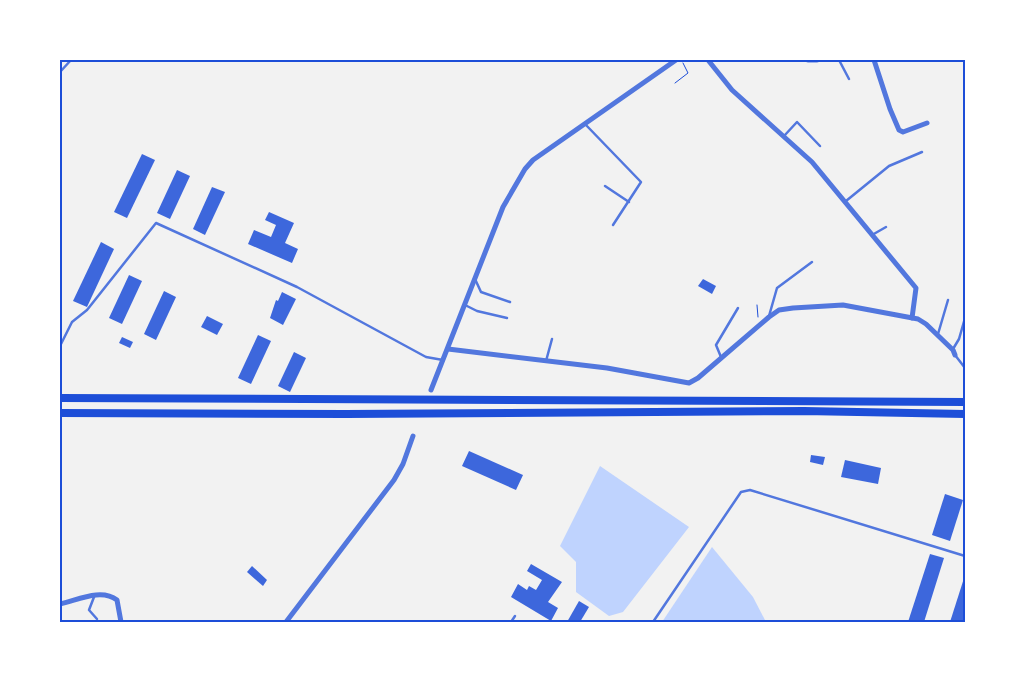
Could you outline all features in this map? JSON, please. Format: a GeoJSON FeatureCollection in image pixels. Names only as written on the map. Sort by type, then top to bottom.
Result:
{"type":"FeatureCollection","features":[{"type":"Feature","properties":{"kind":"highway"},"geometry":{"type":"LineString","coordinates":[[60,398],[965,402]]}},
{"type":"Feature","properties":{"kind":"highway"},"geometry":{"type":"LineString","coordinates":[[60,413],[346,414],[804,411],[965,414]]}},
{"type":"Feature","properties":{"kind":"street"},"geometry":{"type":"LineString","coordinates":[[431,390],[503,207],[525,169],[533,160],[666,62],[676,60]]}},
{"type":"Feature","properties":{"kind":"street"},"geometry":{"type":"LineString","coordinates":[[708,60],[732,90],[812,162],[916,288],[912,318]]}},
{"type":"Feature","properties":{"kind":"street"},"geometry":{"type":"LineString","coordinates":[[808,60],[817,60]]}},
{"type":"Feature","properties":{"kind":"street"},"geometry":{"type":"LineString","coordinates":[[874,60],[899,130],[903,132],[927,123]]}},
{"type":"Feature","properties":{"kind":"street"},"geometry":{"type":"LineString","coordinates":[[448,349],[607,368],[689,383],[779,310],[843,305],[922,321],[954,353]]}},
{"type":"Feature","properties":{"kind":"street"},"geometry":{"type":"LineString","coordinates":[[286,622],[394,480],[403,464],[413,436]]}},
{"type":"Feature","properties":{"kind":"street"},"geometry":{"type":"LineString","coordinates":[[60,604],[104,594],[115,599],[121,622]]}},
{"type":"Feature","properties":{"kind":"lane"},"geometry":{"type":"LineString","coordinates":[[60,72],[71,60]]}},
{"type":"Feature","properties":{"kind":"lane"},"geometry":{"type":"LineString","coordinates":[[839,60],[849,78]]}},
{"type":"Feature","properties":{"kind":"lane"},"geometry":{"type":"LineString","coordinates":[[584,122],[641,182],[613,225]]}},
{"type":"Feature","properties":{"kind":"lane"},"geometry":{"type":"LineString","coordinates":[[784,136],[798,122],[820,146]]}},
{"type":"Feature","properties":{"kind":"lane"},"geometry":{"type":"LineString","coordinates":[[845,202],[889,166],[922,152]]}},
{"type":"Feature","properties":{"kind":"lane"},"geometry":{"type":"LineString","coordinates":[[605,186],[629,202]]}},
{"type":"Feature","properties":{"kind":"lane"},"geometry":{"type":"LineString","coordinates":[[60,346],[72,322],[86,310],[156,223],[297,287],[426,357],[443,360]]}},
{"type":"Feature","properties":{"kind":"lane"},"geometry":{"type":"LineString","coordinates":[[872,235],[886,227]]}},
{"type":"Feature","properties":{"kind":"lane"},"geometry":{"type":"LineString","coordinates":[[769,317],[777,288],[812,262]]}},
{"type":"Feature","properties":{"kind":"lane"},"geometry":{"type":"LineString","coordinates":[[475,279],[481,292],[510,302]]}},
{"type":"Feature","properties":{"kind":"lane"},"geometry":{"type":"LineString","coordinates":[[938,335],[948,300]]}},
{"type":"Feature","properties":{"kind":"lane"},"geometry":{"type":"LineString","coordinates":[[465,305],[478,311],[507,318]]}},
{"type":"Feature","properties":{"kind":"lane"},"geometry":{"type":"LineString","coordinates":[[722,357],[716,345],[738,308]]}},
{"type":"Feature","properties":{"kind":"lane"},"geometry":{"type":"LineString","coordinates":[[965,318],[954,353],[965,368]]}},
{"type":"Feature","properties":{"kind":"lane"},"geometry":{"type":"LineString","coordinates":[[546,361],[552,339]]}},
{"type":"Feature","properties":{"kind":"lane"},"geometry":{"type":"LineString","coordinates":[[652,622],[741,492],[750,490],[965,556]]}},
{"type":"Feature","properties":{"kind":"lane"},"geometry":{"type":"LineString","coordinates":[[95,595],[90,610],[97,619]]}},
{"type":"Feature","properties":{"kind":"lane"},"geometry":{"type":"LineString","coordinates":[[511,622],[515,616]]}},
{"type":"Feature","properties":{"kind":"path"},"geometry":{"type":"LineString","coordinates":[[675,84],[688,73],[681,60]]}},
{"type":"Feature","properties":{"kind":"path"},"geometry":{"type":"LineString","coordinates":[[757,305],[758,326]]}},
{"type":"Feature","properties":{"kind":"water"},"geometry":{"type":"Polygon","coordinates":[[[600,466],[689,527],[623,612],[609,616],[576,592],[576,562],[560,546],[600,466]]]}},
{"type":"Feature","properties":{"kind":"water"},"geometry":{"type":"Polygon","coordinates":[[[712,547],[753,597],[766,622],[662,622],[712,547]]]}},
{"type":"Feature","properties":{"kind":"building"},"geometry":{"type":"Polygon","coordinates":[[[142,154],[155,160],[127,218],[114,212],[142,154]]]}},
{"type":"Feature","properties":{"kind":"building"},"geometry":{"type":"Polygon","coordinates":[[[177,170],[190,176],[170,219],[157,213],[177,170]]]}},
{"type":"Feature","properties":{"kind":"building"},"geometry":{"type":"Polygon","coordinates":[[[212,187],[225,192],[205,235],[193,229],[212,187]]]}},
{"type":"Feature","properties":{"kind":"building"},"geometry":{"type":"Polygon","coordinates":[[[269,212],[294,223],[285,243],[298,249],[292,263],[248,244],[254,230],[271,237],[276,225],[265,220],[269,212]]]}},
{"type":"Feature","properties":{"kind":"building"},"geometry":{"type":"Polygon","coordinates":[[[101,242],[114,249],[87,307],[73,301],[101,242]]]}},
{"type":"Feature","properties":{"kind":"building"},"geometry":{"type":"Polygon","coordinates":[[[129,275],[142,281],[122,324],[109,318],[129,275]]]}},
{"type":"Feature","properties":{"kind":"building"},"geometry":{"type":"Polygon","coordinates":[[[703,279],[716,286],[712,294],[698,286],[703,279]]]}},
{"type":"Feature","properties":{"kind":"building"},"geometry":{"type":"Polygon","coordinates":[[[164,291],[176,297],[156,340],[144,334],[164,291]]]}},
{"type":"Feature","properties":{"kind":"building"},"geometry":{"type":"Polygon","coordinates":[[[282,292],[296,299],[283,325],[270,318],[276,300],[278,301],[282,292]]]}},
{"type":"Feature","properties":{"kind":"building"},"geometry":{"type":"Polygon","coordinates":[[[207,316],[223,324],[217,335],[201,327],[207,316]]]}},
{"type":"Feature","properties":{"kind":"building"},"geometry":{"type":"Polygon","coordinates":[[[258,335],[271,341],[251,384],[238,378],[258,335]]]}},
{"type":"Feature","properties":{"kind":"building"},"geometry":{"type":"Polygon","coordinates":[[[122,337],[133,342],[130,348],[119,343],[122,337]]]}},
{"type":"Feature","properties":{"kind":"building"},"geometry":{"type":"Polygon","coordinates":[[[294,352],[306,358],[290,392],[278,386],[294,352]]]}},
{"type":"Feature","properties":{"kind":"building"},"geometry":{"type":"Polygon","coordinates":[[[469,451],[523,475],[516,490],[462,466],[469,451]]]}},
{"type":"Feature","properties":{"kind":"building"},"geometry":{"type":"Polygon","coordinates":[[[811,455],[825,457],[823,465],[810,462],[811,455]]]}},
{"type":"Feature","properties":{"kind":"building"},"geometry":{"type":"Polygon","coordinates":[[[845,460],[881,468],[878,484],[841,477],[845,460]]]}},
{"type":"Feature","properties":{"kind":"building"},"geometry":{"type":"Polygon","coordinates":[[[945,494],[963,500],[950,541],[932,535],[945,494]]]}},
{"type":"Feature","properties":{"kind":"building"},"geometry":{"type":"Polygon","coordinates":[[[930,554],[944,558],[924,622],[908,622],[930,554]]]}},
{"type":"Feature","properties":{"kind":"building"},"geometry":{"type":"Polygon","coordinates":[[[531,564],[562,582],[548,602],[558,608],[551,621],[511,597],[518,584],[527,590],[529,586],[536,590],[542,580],[527,571],[531,564]]]}},
{"type":"Feature","properties":{"kind":"building"},"geometry":{"type":"Polygon","coordinates":[[[252,566],[267,580],[263,586],[247,572],[252,566]]]}},
{"type":"Feature","properties":{"kind":"building"},"geometry":{"type":"Polygon","coordinates":[[[965,575],[965,622],[950,622],[965,575]]]}},
{"type":"Feature","properties":{"kind":"building"},"geometry":{"type":"Polygon","coordinates":[[[579,601],[589,607],[580,622],[567,622],[579,601]]]}}]}
